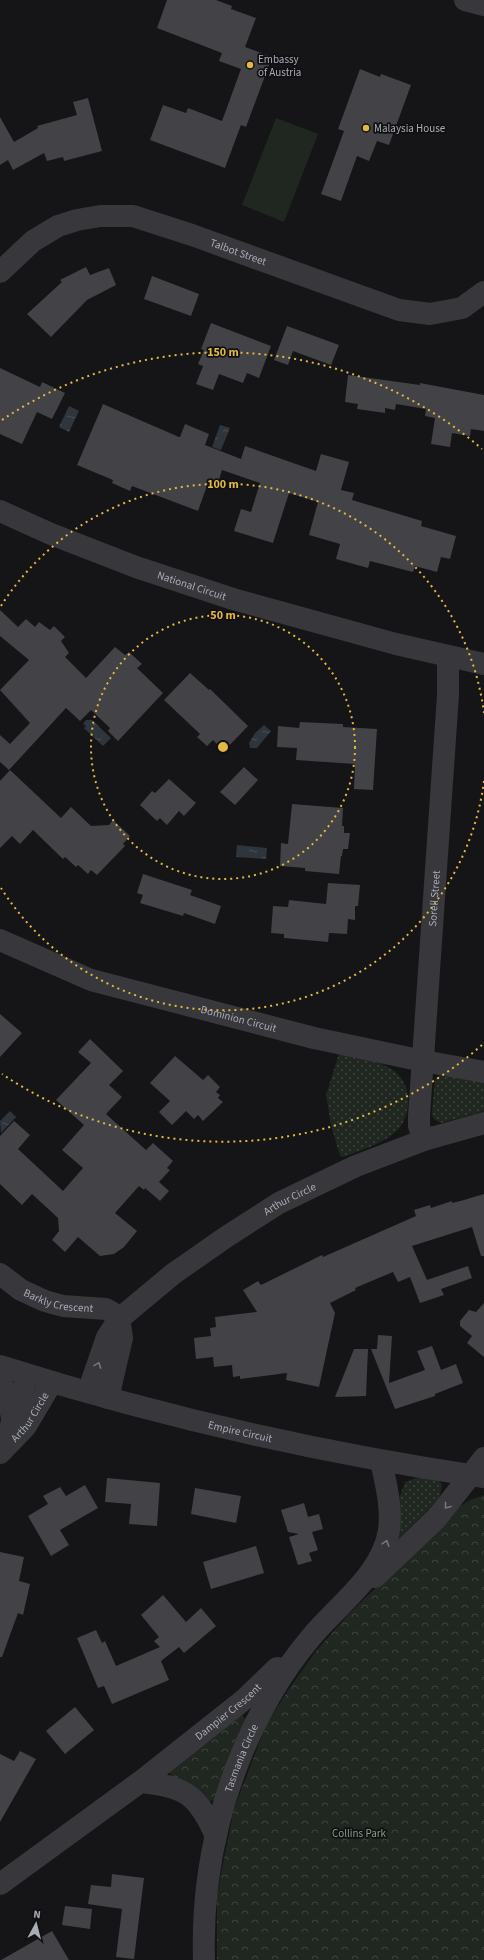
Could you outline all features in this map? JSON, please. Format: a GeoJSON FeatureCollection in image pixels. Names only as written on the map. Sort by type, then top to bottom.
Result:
{"type":"FeatureCollection","features":[{"type":"Feature","properties":{"kind":"street"},"geometry":{"type":"LineString","coordinates":[[465,0],[484,5]]}},
{"type":"Feature","properties":{"kind":"street","name":"Talbot Street"},"geometry":{"type":"LineString","coordinates":[[0,272],[33,241],[58,226],[76,220],[100,216],[133,216],[192,235],[399,310],[430,314],[462,308],[484,292]]}},
{"type":"Feature","properties":{"kind":"street","name":"National Circuit"},"geometry":{"type":"LineString","coordinates":[[0,511],[51,534],[136,567],[233,599],[448,657],[484,664]]}},
{"type":"Feature","properties":{"kind":"street","name":"Sorell Street"},"geometry":{"type":"LineString","coordinates":[[424,1140],[419,1121],[448,695],[448,657]]}},
{"type":"Feature","properties":{"kind":"street","name":"Dominion Circuit"},"geometry":{"type":"LineString","coordinates":[[0,940],[91,980],[314,1038],[484,1072]]}},
{"type":"Feature","properties":{"kind":"street","name":"Arthur Circle"},"geometry":{"type":"LineString","coordinates":[[119,1320],[172,1274],[280,1203],[356,1166],[424,1140],[484,1123]]}},
{"type":"Feature","properties":{"kind":"street","name":"Barkly Crescent"},"geometry":{"type":"LineString","coordinates":[[0,1274],[21,1290],[45,1301],[63,1306],[106,1309],[113,1312],[119,1320]]}},
{"type":"Feature","properties":{"kind":"street"},"geometry":{"type":"LineString","coordinates":[[98,1395],[122,1338],[119,1320]]}},
{"type":"Feature","properties":{"kind":"street","name":"Empire Circuit"},"geometry":{"type":"LineString","coordinates":[[0,1366],[190,1420],[381,1461],[477,1476]]}},
{"type":"Feature","properties":{"kind":"street","name":"Arthur Circle"},"geometry":{"type":"LineString","coordinates":[[1,1451],[28,1375]]}},
{"type":"Feature","properties":{"kind":"street"},"geometry":{"type":"LineString","coordinates":[[0,1380],[11,1406],[11,1425]]}},
{"type":"Feature","properties":{"kind":"street","name":"Arthur Circle"},"geometry":{"type":"LineString","coordinates":[[1,1451],[26,1426],[52,1382]]}},
{"type":"Feature","properties":{"kind":"street","name":"Tasmania Circle"},"geometry":{"type":"LineString","coordinates":[[357,1588],[378,1575],[430,1526],[477,1476],[484,1458]]}},
{"type":"Feature","properties":{"kind":"street","name":"Tasmania Circle"},"geometry":{"type":"LineString","coordinates":[[204,1960],[204,1917],[207,1880],[215,1834],[228,1790],[248,1736],[283,1674],[312,1636],[357,1588],[383,1552],[389,1530],[389,1505],[381,1461]]}},
{"type":"Feature","properties":{"kind":"street","name":"Dampier Crescent"},"geometry":{"type":"LineString","coordinates":[[0,1884],[140,1782],[246,1698],[312,1636]]}},
{"type":"Feature","properties":{"kind":"street"},"geometry":{"type":"LineString","coordinates":[[140,1782],[172,1787],[192,1798],[201,1807],[215,1834]]}},
{"type":"Feature","properties":{"kind":"green space"},"geometry":{"type":"Polygon","coordinates":[[[276,118],[318,134],[284,222],[242,205],[276,118]]]}},
{"type":"Feature","properties":{"kind":"green space"},"geometry":{"type":"Polygon","coordinates":[[[339,1054],[374,1062],[386,1066],[395,1072],[403,1080],[407,1090],[408,1104],[407,1113],[404,1120],[394,1133],[376,1144],[344,1157],[340,1156],[331,1125],[326,1095],[339,1054]]]}},
{"type":"Feature","properties":{"kind":"green space"},"geometry":{"type":"Polygon","coordinates":[[[441,1074],[484,1080],[484,1111],[441,1123],[434,1119],[432,1114],[435,1079],[441,1074]]]}},
{"type":"Feature","properties":{"kind":"green space"},"geometry":{"type":"Polygon","coordinates":[[[419,1477],[437,1480],[442,1484],[440,1495],[431,1513],[425,1520],[392,1544],[400,1496],[405,1482],[419,1477]]]}},
{"type":"Feature","properties":{"kind":"green space","name":"Collins Park"},"geometry":{"type":"Polygon","coordinates":[[[484,1495],[484,1960],[217,1960],[217,1894],[234,1809],[266,1725],[316,1651],[349,1614],[457,1508],[470,1500],[484,1495]]]}},
{"type":"Feature","properties":{"kind":"green space"},"geometry":{"type":"Polygon","coordinates":[[[240,1713],[246,1720],[214,1800],[206,1802],[172,1779],[169,1771],[240,1713]]]}},
{"type":"Feature","properties":{"kind":"water"},"geometry":{"type":"Polygon","coordinates":[[[69,406],[79,411],[69,432],[59,427],[69,406]]]}},
{"type":"Feature","properties":{"kind":"water"},"geometry":{"type":"Polygon","coordinates":[[[220,425],[230,428],[221,450],[212,447],[220,425]]]}},
{"type":"Feature","properties":{"kind":"water"},"geometry":{"type":"Polygon","coordinates":[[[86,720],[92,720],[111,738],[103,746],[84,728],[86,726],[83,724],[86,720]]]}},
{"type":"Feature","properties":{"kind":"water"},"geometry":{"type":"Polygon","coordinates":[[[264,725],[271,731],[257,748],[250,748],[249,743],[255,733],[264,725]]]}},
{"type":"Feature","properties":{"kind":"water"},"geometry":{"type":"Polygon","coordinates":[[[237,845],[267,848],[266,859],[236,857],[237,845]]]}},
{"type":"Feature","properties":{"kind":"water"},"geometry":{"type":"Polygon","coordinates":[[[10,1111],[16,1117],[1,1133],[0,1121],[10,1111]]]}},
{"type":"Feature","properties":{"kind":"building","name":"Embassy of Austria"},"geometry":{"type":"Polygon","coordinates":[[[167,0],[216,0],[232,6],[231,9],[256,18],[245,47],[272,57],[246,127],[241,125],[225,168],[150,140],[163,105],[186,113],[188,108],[222,121],[241,69],[219,61],[222,53],[157,28],[167,0]]]}},
{"type":"Feature","properties":{"kind":"building","name":"Malaysia House"},"geometry":{"type":"Polygon","coordinates":[[[360,69],[380,77],[381,74],[411,85],[389,145],[377,141],[369,161],[357,156],[341,201],[321,194],[344,131],[338,129],[360,69]]]}},
{"type":"Feature","properties":{"kind":"building"},"geometry":{"type":"Polygon","coordinates":[[[88,98],[102,151],[64,161],[63,157],[47,161],[44,153],[13,170],[8,160],[0,165],[0,117],[14,142],[38,128],[37,126],[77,115],[73,102],[88,98]]]}},
{"type":"Feature","properties":{"kind":"building"},"geometry":{"type":"Polygon","coordinates":[[[86,267],[90,275],[109,268],[116,285],[87,300],[51,337],[27,314],[62,282],[60,280],[86,267]]]}},
{"type":"Feature","properties":{"kind":"building"},"geometry":{"type":"Polygon","coordinates":[[[152,276],[199,294],[191,316],[144,299],[152,276]]]}},
{"type":"Feature","properties":{"kind":"building"},"geometry":{"type":"Polygon","coordinates":[[[211,323],[271,346],[259,378],[247,373],[243,383],[219,374],[213,390],[196,384],[203,366],[198,364],[204,350],[201,349],[211,323]]]}},
{"type":"Feature","properties":{"kind":"building"},"geometry":{"type":"Polygon","coordinates":[[[287,326],[339,345],[331,365],[293,351],[288,365],[274,360],[287,326]]]}},
{"type":"Feature","properties":{"kind":"building"},"geometry":{"type":"Polygon","coordinates":[[[0,368],[40,387],[42,382],[65,393],[52,419],[37,412],[22,444],[0,434],[0,368]]]}},
{"type":"Feature","properties":{"kind":"building"},"geometry":{"type":"Polygon","coordinates":[[[348,375],[420,385],[420,383],[484,395],[484,431],[471,429],[470,436],[452,433],[450,447],[431,444],[435,418],[425,416],[426,409],[396,404],[395,410],[385,408],[385,413],[357,409],[358,404],[345,402],[348,375]]]}},
{"type":"Feature","properties":{"kind":"building"},"geometry":{"type":"Polygon","coordinates":[[[103,404],[179,437],[185,424],[209,434],[205,445],[241,459],[245,446],[316,471],[321,454],[349,462],[341,490],[354,493],[352,500],[422,521],[421,526],[456,536],[450,559],[441,557],[437,572],[415,566],[413,572],[370,561],[368,568],[336,559],[340,544],[309,535],[318,502],[289,493],[273,543],[234,531],[241,509],[251,512],[260,483],[222,470],[218,483],[209,480],[198,511],[132,486],[130,491],[112,483],[113,480],[77,465],[103,404]]]}},
{"type":"Feature","properties":{"kind":"building"},"geometry":{"type":"Polygon","coordinates":[[[0,610],[18,627],[26,619],[35,627],[39,622],[50,630],[54,626],[65,637],[61,641],[69,653],[65,657],[86,678],[115,647],[125,655],[129,652],[142,664],[137,668],[163,693],[118,741],[108,731],[110,728],[91,710],[80,721],[66,708],[9,770],[0,762],[0,735],[10,744],[30,723],[0,690],[29,660],[0,636],[0,610]]]}},
{"type":"Feature","properties":{"kind":"building"},"geometry":{"type":"Polygon","coordinates":[[[190,673],[209,690],[210,689],[248,726],[224,751],[213,740],[207,746],[197,737],[200,734],[164,700],[190,673]]]}},
{"type":"Feature","properties":{"kind":"building"},"geometry":{"type":"Polygon","coordinates":[[[300,722],[343,724],[343,727],[377,729],[373,790],[354,789],[355,764],[296,760],[297,748],[277,747],[278,726],[299,728],[300,722]]]}},
{"type":"Feature","properties":{"kind":"building"},"geometry":{"type":"Polygon","coordinates":[[[244,767],[258,780],[235,805],[220,792],[244,767]]]}},
{"type":"Feature","properties":{"kind":"building"},"geometry":{"type":"Polygon","coordinates":[[[10,770],[61,818],[71,807],[91,826],[109,825],[113,820],[130,836],[123,844],[125,846],[97,875],[91,870],[88,874],[78,865],[76,867],[65,857],[63,859],[33,830],[20,844],[12,836],[0,848],[0,781],[10,770]]]}},
{"type":"Feature","properties":{"kind":"building"},"geometry":{"type":"Polygon","coordinates":[[[169,779],[196,803],[184,816],[179,811],[167,825],[160,818],[157,821],[140,805],[152,791],[155,793],[169,779]]]}},
{"type":"Feature","properties":{"kind":"building"},"geometry":{"type":"Polygon","coordinates":[[[292,804],[343,808],[342,826],[344,826],[344,833],[350,833],[348,849],[343,849],[341,856],[339,874],[305,871],[305,868],[280,866],[281,843],[288,844],[292,804]]]}},
{"type":"Feature","properties":{"kind":"building"},"geometry":{"type":"Polygon","coordinates":[[[143,874],[192,890],[190,895],[221,906],[215,924],[184,913],[183,916],[140,903],[143,895],[137,893],[143,874]]]}},
{"type":"Feature","properties":{"kind":"building"},"geometry":{"type":"Polygon","coordinates":[[[328,883],[360,885],[358,906],[355,906],[355,920],[348,919],[347,934],[329,933],[328,942],[284,938],[284,934],[271,933],[273,906],[288,907],[289,900],[326,904],[328,883]]]}},
{"type":"Feature","properties":{"kind":"building"},"geometry":{"type":"Polygon","coordinates":[[[0,1014],[22,1033],[0,1057],[0,1014]]]}},
{"type":"Feature","properties":{"kind":"building"},"geometry":{"type":"Polygon","coordinates":[[[90,1039],[123,1071],[109,1085],[122,1097],[106,1114],[146,1150],[153,1143],[173,1161],[167,1168],[170,1170],[159,1182],[169,1191],[160,1201],[145,1188],[144,1190],[139,1186],[115,1213],[137,1231],[124,1247],[114,1254],[100,1256],[78,1237],[65,1252],[52,1240],[59,1231],[58,1218],[32,1194],[22,1205],[0,1184],[0,1136],[14,1121],[30,1135],[18,1149],[63,1191],[83,1168],[62,1150],[84,1125],[56,1100],[91,1063],[78,1052],[90,1039]]]}},
{"type":"Feature","properties":{"kind":"building"},"geometry":{"type":"Polygon","coordinates":[[[175,1056],[203,1080],[208,1075],[220,1087],[216,1092],[220,1095],[218,1098],[223,1102],[203,1121],[198,1115],[194,1119],[186,1111],[172,1125],[159,1112],[170,1101],[150,1083],[175,1056]]]}},
{"type":"Feature","properties":{"kind":"building"},"geometry":{"type":"Polygon","coordinates":[[[484,1194],[484,1256],[481,1256],[472,1227],[412,1246],[427,1280],[468,1266],[472,1278],[441,1289],[444,1295],[420,1303],[410,1277],[398,1282],[393,1272],[355,1288],[356,1290],[330,1303],[335,1313],[319,1387],[286,1380],[287,1373],[240,1379],[240,1376],[233,1377],[232,1365],[214,1367],[213,1357],[196,1359],[194,1338],[211,1336],[210,1328],[216,1327],[215,1317],[257,1312],[243,1290],[258,1281],[261,1285],[322,1255],[323,1257],[416,1216],[414,1210],[430,1205],[431,1208],[452,1201],[452,1203],[484,1194]]]}},
{"type":"Feature","properties":{"kind":"building"},"geometry":{"type":"Polygon","coordinates":[[[484,1303],[484,1357],[467,1343],[472,1336],[460,1326],[460,1321],[469,1310],[476,1312],[484,1303]]]}},
{"type":"Feature","properties":{"kind":"building"},"geometry":{"type":"Polygon","coordinates":[[[378,1335],[392,1336],[389,1383],[425,1370],[417,1351],[432,1346],[441,1370],[456,1364],[463,1383],[435,1394],[435,1396],[395,1409],[371,1349],[377,1349],[378,1335]]]}},
{"type":"Feature","properties":{"kind":"building"},"geometry":{"type":"Polygon","coordinates":[[[354,1349],[368,1349],[366,1396],[335,1397],[354,1349]]]}},
{"type":"Feature","properties":{"kind":"building"},"geometry":{"type":"Polygon","coordinates":[[[107,1478],[160,1483],[157,1526],[129,1524],[131,1504],[105,1502],[107,1478]]]}},
{"type":"Feature","properties":{"kind":"building"},"geometry":{"type":"Polygon","coordinates":[[[85,1485],[98,1508],[60,1530],[69,1545],[51,1556],[28,1516],[48,1504],[43,1496],[60,1487],[66,1496],[85,1485]]]}},
{"type":"Feature","properties":{"kind":"building"},"geometry":{"type":"Polygon","coordinates":[[[195,1488],[241,1496],[236,1523],[191,1514],[195,1488]]]}},
{"type":"Feature","properties":{"kind":"building"},"geometry":{"type":"Polygon","coordinates":[[[304,1503],[308,1517],[319,1514],[323,1529],[312,1532],[318,1550],[309,1553],[312,1561],[298,1565],[289,1537],[299,1534],[288,1532],[281,1510],[304,1503]]]}},
{"type":"Feature","properties":{"kind":"building"},"geometry":{"type":"Polygon","coordinates":[[[256,1546],[264,1573],[211,1589],[203,1562],[256,1546]]]}},
{"type":"Feature","properties":{"kind":"building"},"geometry":{"type":"Polygon","coordinates":[[[0,1552],[24,1557],[19,1581],[30,1584],[23,1615],[18,1613],[2,1657],[0,1657],[0,1552]]]}},
{"type":"Feature","properties":{"kind":"building"},"geometry":{"type":"Polygon","coordinates":[[[163,1595],[186,1622],[201,1608],[216,1626],[184,1653],[179,1647],[161,1661],[169,1680],[112,1704],[104,1686],[98,1688],[77,1638],[96,1630],[102,1643],[105,1641],[116,1666],[160,1647],[154,1641],[159,1637],[141,1615],[163,1595]]]}},
{"type":"Feature","properties":{"kind":"building"},"geometry":{"type":"Polygon","coordinates":[[[75,1707],[94,1730],[65,1754],[46,1731],[75,1707]]]}},
{"type":"Feature","properties":{"kind":"building"},"geometry":{"type":"Polygon","coordinates":[[[20,1751],[36,1759],[0,1822],[0,1754],[14,1761],[20,1751]]]}},
{"type":"Feature","properties":{"kind":"building"},"geometry":{"type":"Polygon","coordinates":[[[112,1874],[144,1878],[134,1959],[116,1957],[122,1909],[88,1904],[91,1885],[111,1887],[112,1874]]]}},
{"type":"Feature","properties":{"kind":"building"},"geometry":{"type":"Polygon","coordinates":[[[65,1906],[92,1909],[90,1929],[62,1925],[65,1906]]]}},
{"type":"Feature","properties":{"kind":"building"},"geometry":{"type":"Polygon","coordinates":[[[52,1931],[69,1960],[1,1960],[52,1931]]]}},
{"type":"Feature","properties":{"kind":"place","name":"Embassy of Austria"},"geometry":{"type":"Point","coordinates":[250,65]}},
{"type":"Feature","properties":{"kind":"place","name":"Malaysia House"},"geometry":{"type":"Point","coordinates":[366,128]}}]}
